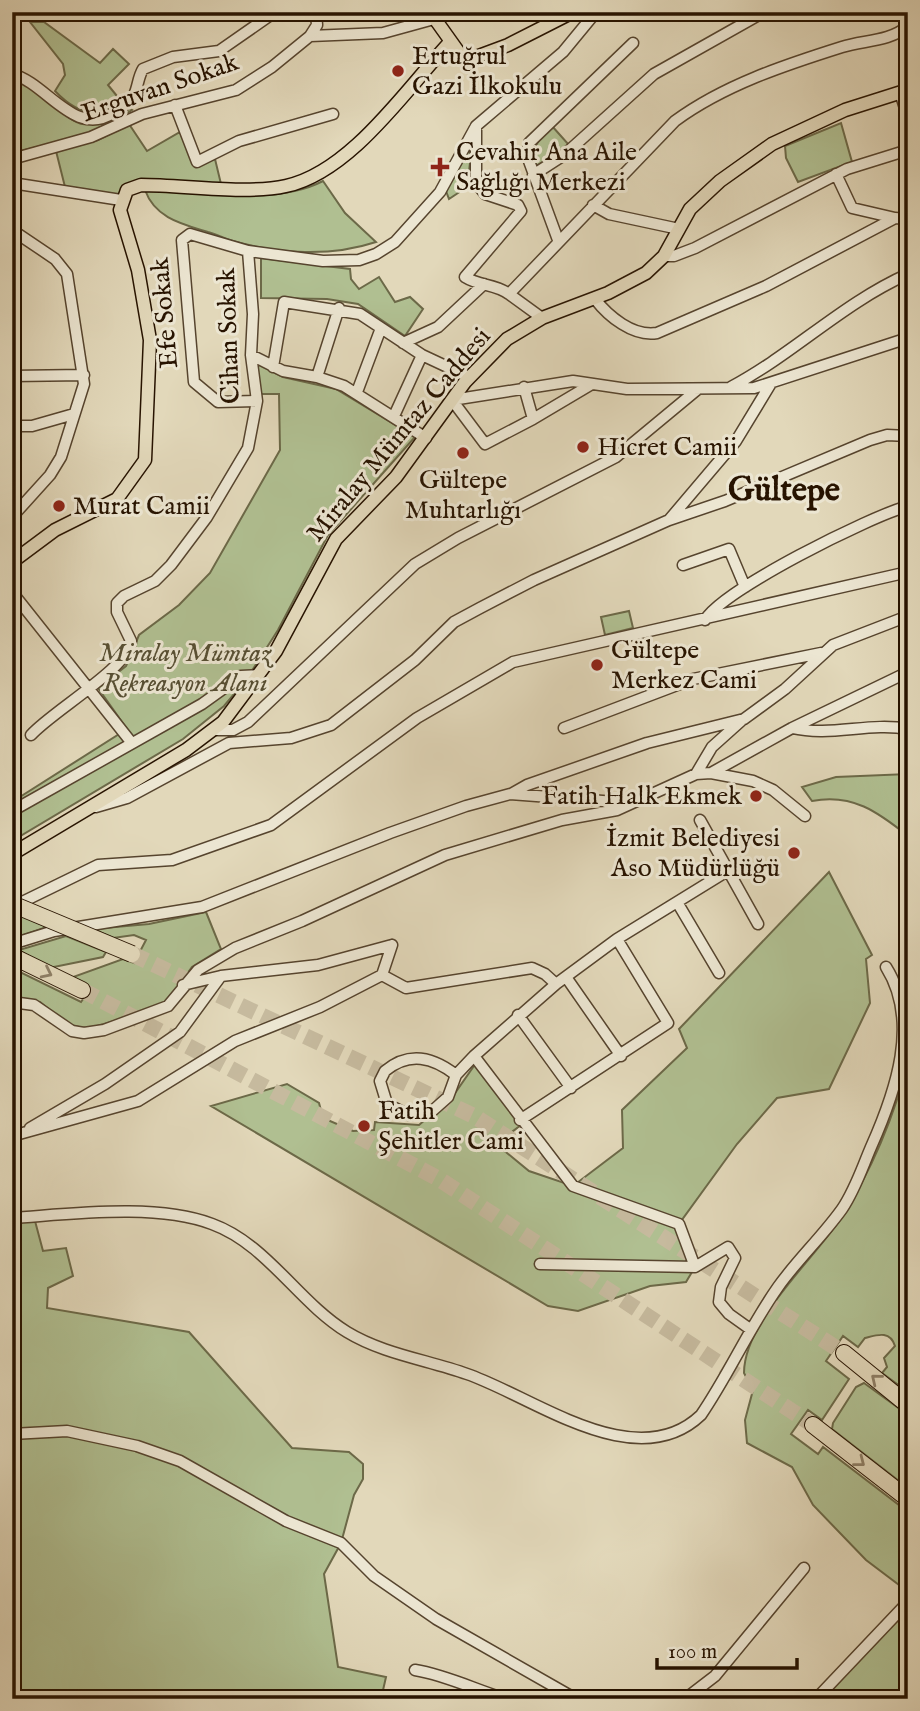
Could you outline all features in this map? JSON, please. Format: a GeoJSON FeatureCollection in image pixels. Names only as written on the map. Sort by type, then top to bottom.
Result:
{"type":"FeatureCollection","features":[{"type":"Feature","properties":{"kind":"highway"},"geometry":{"type":"LineString","coordinates":[[12,905],[132,954]]}},
{"type":"Feature","properties":{"kind":"highway"},"geometry":{"type":"LineString","coordinates":[[12,956],[82,990]]}},
{"type":"Feature","properties":{"kind":"highway"},"geometry":{"type":"LineString","coordinates":[[844,1353],[908,1405]]}},
{"type":"Feature","properties":{"kind":"highway"},"geometry":{"type":"LineString","coordinates":[[813,1425],[908,1499]]}},
{"type":"Feature","properties":{"kind":"main road"},"geometry":{"type":"LineString","coordinates":[[432,16],[459,57],[465,61],[473,60],[573,12]]}},
{"type":"Feature","properties":{"kind":"main road"},"geometry":{"type":"LineString","coordinates":[[12,562],[55,530],[117,499],[145,460],[150,340],[138,270],[120,210],[121,200],[129,188],[141,185],[275,188],[307,179],[341,157],[364,137],[450,42]]}},
{"type":"Feature","properties":{"kind":"main road","name":"Miralay Mümtaz Caddesi"},"geometry":{"type":"LineString","coordinates":[[12,854],[214,730],[259,675],[295,619],[336,539],[396,477],[469,377],[507,339],[542,318],[595,299],[646,273],[664,256],[690,209],[709,190],[772,144],[845,110],[904,91]]}},
{"type":"Feature","properties":{"kind":"street"},"geometry":{"type":"LineString","coordinates":[[12,74],[37,84],[69,113],[83,120],[107,117],[132,98],[140,72],[148,66],[173,57],[219,51],[275,12]]}},
{"type":"Feature","properties":{"kind":"street"},"geometry":{"type":"LineString","coordinates":[[310,36],[317,24],[316,12]]}},
{"type":"Feature","properties":{"kind":"street","name":"Cihan Sokak"},"geometry":{"type":"LineString","coordinates":[[31,735],[56,711],[121,663],[131,647],[130,636],[117,612],[117,603],[124,596],[155,581],[188,546],[248,448],[257,401],[251,355],[253,314],[248,251],[343,261],[376,254],[395,242],[440,192],[476,126],[563,52],[596,12]]}},
{"type":"Feature","properties":{"kind":"street"},"geometry":{"type":"LineString","coordinates":[[533,175],[564,155],[654,74],[764,12]]}},
{"type":"Feature","properties":{"kind":"street"},"geometry":{"type":"LineString","coordinates":[[310,36],[383,33],[432,16]]}},
{"type":"Feature","properties":{"kind":"street"},"geometry":{"type":"LineString","coordinates":[[509,294],[667,128],[700,104],[768,72],[846,46],[885,38],[908,26]]}},
{"type":"Feature","properties":{"kind":"street","name":"Erguvan Sokak"},"geometry":{"type":"LineString","coordinates":[[12,159],[91,137],[142,114],[236,90],[265,72],[310,36]]}},
{"type":"Feature","properties":{"kind":"street"},"geometry":{"type":"LineString","coordinates":[[558,240],[533,175],[527,153],[529,143],[633,43]]}},
{"type":"Feature","properties":{"kind":"street"},"geometry":{"type":"LineString","coordinates":[[904,91],[908,118]]}},
{"type":"Feature","properties":{"kind":"street"},"geometry":{"type":"LineString","coordinates":[[132,98],[142,114]]}},
{"type":"Feature","properties":{"kind":"street"},"geometry":{"type":"LineString","coordinates":[[175,105],[197,162],[239,141],[332,114]]}},
{"type":"Feature","properties":{"kind":"street"},"geometry":{"type":"LineString","coordinates":[[476,126],[477,183],[485,194],[518,205],[521,211],[465,276],[484,285],[499,288],[542,318]]}},
{"type":"Feature","properties":{"kind":"street"},"geometry":{"type":"LineString","coordinates":[[664,256],[674,256],[695,248],[836,174],[908,150]]}},
{"type":"Feature","properties":{"kind":"street"},"geometry":{"type":"LineString","coordinates":[[836,174],[852,208],[908,219]]}},
{"type":"Feature","properties":{"kind":"street"},"geometry":{"type":"LineString","coordinates":[[12,183],[121,200]]}},
{"type":"Feature","properties":{"kind":"street"},"geometry":{"type":"LineString","coordinates":[[593,205],[609,214],[679,229]]}},
{"type":"Feature","properties":{"kind":"street"},"geometry":{"type":"LineString","coordinates":[[595,299],[606,313],[622,323],[647,333],[657,332],[766,286],[895,218]]}},
{"type":"Feature","properties":{"kind":"street"},"geometry":{"type":"LineString","coordinates":[[12,230],[55,259],[67,274],[84,384],[56,466],[12,517]]}},
{"type":"Feature","properties":{"kind":"street","name":"Efe Sokak"},"geometry":{"type":"LineString","coordinates":[[248,251],[190,234],[181,246],[194,382],[218,402],[257,401]]}},
{"type":"Feature","properties":{"kind":"street"},"geometry":{"type":"LineString","coordinates":[[729,388],[765,367],[828,319],[908,274]]}},
{"type":"Feature","properties":{"kind":"street"},"geometry":{"type":"LineString","coordinates":[[403,343],[438,327],[484,285]]}},
{"type":"Feature","properties":{"kind":"street"},"geometry":{"type":"LineString","coordinates":[[273,367],[284,302],[339,308],[359,314],[422,355],[469,377]]}},
{"type":"Feature","properties":{"kind":"street"},"geometry":{"type":"LineString","coordinates":[[317,377],[339,308]]}},
{"type":"Feature","properties":{"kind":"street"},"geometry":{"type":"LineString","coordinates":[[357,392],[381,328]]}},
{"type":"Feature","properties":{"kind":"street"},"geometry":{"type":"LineString","coordinates":[[592,384],[485,444],[452,400],[573,381],[592,384],[616,389],[770,385],[908,338]]}},
{"type":"Feature","properties":{"kind":"street"},"geometry":{"type":"LineString","coordinates":[[251,355],[273,367],[317,377],[357,392],[426,438]]}},
{"type":"Feature","properties":{"kind":"street"},"geometry":{"type":"LineString","coordinates":[[394,416],[422,355]]}},
{"type":"Feature","properties":{"kind":"street"},"geometry":{"type":"LineString","coordinates":[[12,376],[83,375]]}},
{"type":"Feature","properties":{"kind":"street"},"geometry":{"type":"LineString","coordinates":[[669,520],[736,441],[770,385]]}},
{"type":"Feature","properties":{"kind":"street"},"geometry":{"type":"LineString","coordinates":[[524,387],[533,419]]}},
{"type":"Feature","properties":{"kind":"street"},"geometry":{"type":"LineString","coordinates":[[214,730],[233,730],[248,722],[415,564],[458,538],[616,457],[698,388]]}},
{"type":"Feature","properties":{"kind":"street"},"geometry":{"type":"LineString","coordinates":[[12,426],[32,426],[74,414]]}},
{"type":"Feature","properties":{"kind":"street"},"geometry":{"type":"LineString","coordinates":[[80,812],[127,798],[229,743],[291,737],[331,725],[415,660],[454,622],[534,580],[669,520],[725,501],[870,440],[887,435],[908,436]]}},
{"type":"Feature","properties":{"kind":"street"},"geometry":{"type":"LineString","coordinates":[[705,620],[715,608],[745,587],[863,522],[908,506]]}},
{"type":"Feature","properties":{"kind":"street"},"geometry":{"type":"LineString","coordinates":[[683,565],[729,550],[745,587]]}},
{"type":"Feature","properties":{"kind":"street"},"geometry":{"type":"LineString","coordinates":[[12,905],[98,866],[172,860],[271,825],[417,718],[513,662],[908,572]]}},
{"type":"Feature","properties":{"kind":"street"},"geometry":{"type":"LineString","coordinates":[[12,592],[131,741]]}},
{"type":"Feature","properties":{"kind":"street"},"geometry":{"type":"LineString","coordinates":[[564,728],[693,679],[821,653],[858,634],[908,616]]}},
{"type":"Feature","properties":{"kind":"street"},"geometry":{"type":"LineString","coordinates":[[696,774],[712,747],[785,689],[821,653]]}},
{"type":"Feature","properties":{"kind":"street"},"geometry":{"type":"LineString","coordinates":[[711,773],[792,728],[908,672]]}},
{"type":"Feature","properties":{"kind":"street"},"geometry":{"type":"LineString","coordinates":[[12,811],[131,741],[202,704],[241,676],[259,675]]}},
{"type":"Feature","properties":{"kind":"street"},"geometry":{"type":"LineString","coordinates":[[12,944],[54,931],[202,907],[390,834],[467,806],[510,794],[531,783],[647,743],[744,719]]}},
{"type":"Feature","properties":{"kind":"street"},"geometry":{"type":"LineString","coordinates":[[792,728],[812,731],[883,726],[908,729]]}},
{"type":"Feature","properties":{"kind":"street"},"geometry":{"type":"LineString","coordinates":[[12,1002],[34,1005],[72,1031],[96,1033],[161,1010],[175,1000],[183,985],[198,970],[235,948],[335,907],[445,855],[547,824],[633,804],[696,774],[711,773],[763,785],[806,816]]}},
{"type":"Feature","properties":{"kind":"street"},"geometry":{"type":"LineString","coordinates":[[510,794],[633,804]]}},
{"type":"Feature","properties":{"kind":"street"},"geometry":{"type":"LineString","coordinates":[[700,820],[758,924]]}},
{"type":"Feature","properties":{"kind":"street"},"geometry":{"type":"LineString","coordinates":[[456,1075],[435,1061],[413,1057],[385,1071],[380,1081],[381,1092],[393,1108],[423,1116],[448,1097],[456,1075],[474,1056],[556,984],[617,939],[729,870]]}},
{"type":"Feature","properties":{"kind":"street"},"geometry":{"type":"LineString","coordinates":[[677,902],[719,973]]}},
{"type":"Feature","properties":{"kind":"street"},"geometry":{"type":"LineString","coordinates":[[520,1120],[668,1023],[617,939]]}},
{"type":"Feature","properties":{"kind":"street"},"geometry":{"type":"LineString","coordinates":[[17,1134],[138,1101],[235,1041],[320,1007],[382,975],[392,945],[318,965],[221,976],[183,985]]}},
{"type":"Feature","properties":{"kind":"street"},"geometry":{"type":"LineString","coordinates":[[12,1218],[146,1213],[210,1223],[239,1238],[319,1311],[348,1333],[384,1348],[467,1374],[585,1427],[614,1434],[666,1437],[689,1426],[707,1406],[750,1329],[779,1285],[843,1208],[855,1184],[891,1101],[907,1028],[904,986],[886,967]]}},
{"type":"Feature","properties":{"kind":"street"},"geometry":{"type":"LineString","coordinates":[[382,975],[405,988],[531,968],[545,974],[556,984]]}},
{"type":"Feature","properties":{"kind":"street"},"geometry":{"type":"LineString","coordinates":[[17,1134],[105,1084],[180,1032],[221,976]]}},
{"type":"Feature","properties":{"kind":"street"},"geometry":{"type":"LineString","coordinates":[[566,977],[621,1056]]}},
{"type":"Feature","properties":{"kind":"street"},"geometry":{"type":"LineString","coordinates":[[518,1015],[571,1088]]}},
{"type":"Feature","properties":{"kind":"street"},"geometry":{"type":"LineString","coordinates":[[474,1056],[520,1120],[573,1186],[679,1224],[695,1267]]}},
{"type":"Feature","properties":{"kind":"street"},"geometry":{"type":"LineString","coordinates":[[540,1264],[695,1267],[723,1248],[732,1249],[735,1258],[721,1287],[719,1302],[729,1314],[750,1329]]}},
{"type":"Feature","properties":{"kind":"street"},"geometry":{"type":"LineString","coordinates":[[12,1434],[67,1431],[137,1446],[180,1461],[286,1521],[341,1543],[363,1567],[415,1605],[576,1699]]}},
{"type":"Feature","properties":{"kind":"street"},"geometry":{"type":"LineString","coordinates":[[685,1699],[715,1676],[804,1569]]}},
{"type":"Feature","properties":{"kind":"street"},"geometry":{"type":"LineString","coordinates":[[816,1699],[908,1602]]}},
{"type":"Feature","properties":{"kind":"street"},"geometry":{"type":"LineString","coordinates":[[415,1670],[434,1673],[457,1684],[506,1699]]}},
{"type":"Feature","properties":{"kind":"green space"},"geometry":{"type":"Polygon","coordinates":[[[30,22],[44,22],[100,63],[113,49],[129,64],[108,85],[121,101],[95,113],[79,109],[63,98],[55,91],[65,75],[63,64],[30,22]]]}},
{"type":"Feature","properties":{"kind":"green space"},"geometry":{"type":"Polygon","coordinates":[[[12,78],[32,87],[82,124],[100,122],[129,108],[132,110],[95,133],[12,153],[12,78]]]}},
{"type":"Feature","properties":{"kind":"green space"},"geometry":{"type":"Polygon","coordinates":[[[841,123],[852,162],[798,182],[786,158],[785,146],[841,123]]]}},
{"type":"Feature","properties":{"kind":"green space"},"geometry":{"type":"Polygon","coordinates":[[[129,124],[147,151],[180,132],[194,166],[215,159],[221,184],[140,182],[119,197],[65,187],[56,151],[98,140],[129,124]]]}},
{"type":"Feature","properties":{"kind":"green space"},"geometry":{"type":"Polygon","coordinates":[[[552,126],[569,145],[536,166],[535,149],[552,126]]]}},
{"type":"Feature","properties":{"kind":"green space"},"geometry":{"type":"Polygon","coordinates":[[[468,150],[471,155],[467,187],[449,199],[446,191],[468,150]]]}},
{"type":"Feature","properties":{"kind":"green space"},"geometry":{"type":"Polygon","coordinates":[[[323,181],[345,213],[376,242],[323,252],[268,249],[230,240],[171,218],[155,207],[145,190],[260,195],[304,189],[323,181]]]}},
{"type":"Feature","properties":{"kind":"green space"},"geometry":{"type":"Polygon","coordinates":[[[261,258],[350,269],[351,279],[359,289],[379,277],[395,302],[410,297],[423,309],[405,336],[358,304],[327,299],[261,298],[261,258]]]}},
{"type":"Feature","properties":{"kind":"green space","name":"Miralay Mümtaz Rekreasyon Alanı"},"geometry":{"type":"Polygon","coordinates":[[[256,363],[283,377],[336,389],[415,437],[328,535],[278,630],[246,680],[224,706],[183,739],[12,841],[12,802],[127,729],[98,688],[126,666],[139,635],[179,605],[210,573],[280,450],[279,394],[261,394],[256,363]]]}},
{"type":"Feature","properties":{"kind":"green space"},"geometry":{"type":"Polygon","coordinates":[[[629,611],[633,628],[605,635],[601,617],[629,611]]]}},
{"type":"Feature","properties":{"kind":"green space"},"geometry":{"type":"Polygon","coordinates":[[[908,774],[908,836],[864,806],[840,800],[812,801],[802,787],[836,777],[908,774]]]}},
{"type":"Feature","properties":{"kind":"green space"},"geometry":{"type":"Polygon","coordinates":[[[829,872],[872,955],[866,959],[870,1003],[829,1089],[777,1098],[737,1144],[679,1224],[695,1267],[686,1282],[650,1286],[578,1311],[548,1306],[211,1106],[287,1084],[319,1103],[323,1118],[353,1131],[374,1130],[375,1122],[419,1125],[453,1096],[476,1063],[521,1125],[496,1144],[529,1171],[573,1186],[623,1148],[622,1110],[687,1048],[679,1029],[829,872]]]}},
{"type":"Feature","properties":{"kind":"green space"},"geometry":{"type":"Polygon","coordinates":[[[13,911],[47,927],[12,939],[13,911]]]}},
{"type":"Feature","properties":{"kind":"green space"},"geometry":{"type":"Polygon","coordinates":[[[206,912],[221,949],[192,967],[168,1001],[151,1010],[87,1029],[67,1024],[40,1002],[12,998],[12,968],[81,1002],[90,989],[71,979],[73,977],[123,959],[134,963],[146,940],[134,935],[113,938],[93,929],[149,924],[206,912]]]}},
{"type":"Feature","properties":{"kind":"green space"},"geometry":{"type":"Polygon","coordinates":[[[66,936],[106,952],[103,957],[49,968],[19,950],[66,936]]]}},
{"type":"Feature","properties":{"kind":"green space"},"geometry":{"type":"Polygon","coordinates":[[[908,1059],[908,1392],[882,1373],[887,1367],[884,1358],[895,1346],[890,1338],[883,1335],[865,1338],[858,1347],[843,1336],[826,1361],[849,1379],[822,1420],[808,1410],[791,1434],[818,1454],[823,1447],[908,1512],[907,1591],[866,1560],[813,1505],[792,1467],[747,1443],[745,1420],[753,1390],[744,1373],[747,1353],[767,1313],[839,1221],[861,1184],[889,1122],[908,1059]]]}},
{"type":"Feature","properties":{"kind":"green space"},"geometry":{"type":"Polygon","coordinates":[[[35,1221],[43,1251],[66,1248],[73,1276],[48,1288],[47,1308],[189,1332],[292,1448],[349,1452],[363,1464],[363,1479],[354,1495],[341,1543],[324,1574],[338,1667],[386,1677],[381,1699],[12,1699],[12,1223],[35,1221]]]}},
{"type":"Feature","properties":{"kind":"green space"},"geometry":{"type":"Polygon","coordinates":[[[864,1383],[908,1415],[908,1488],[832,1429],[833,1423],[856,1387],[864,1383]]]}},
{"type":"Feature","properties":{"kind":"green space"},"geometry":{"type":"Polygon","coordinates":[[[908,1609],[908,1699],[822,1699],[908,1609]]]}},
{"type":"Feature","properties":{"kind":"tunnel"},"geometry":{"type":"LineString","coordinates":[[132,954],[474,1116],[844,1353]]}},
{"type":"Feature","properties":{"kind":"tunnel"},"geometry":{"type":"LineString","coordinates":[[82,990],[439,1179],[813,1425]]}},
{"type":"Feature","properties":{"kind":"place","name":"Ertuğrul Gazi İlkokulu"},"geometry":{"type":"Point","coordinates":[398,71]}},
{"type":"Feature","properties":{"kind":"place","name":"Cevahir Ana Aile Sağlığı Merkezi"},"geometry":{"type":"Point","coordinates":[440,167]}},
{"type":"Feature","properties":{"kind":"place","name":"Hicret Camii"},"geometry":{"type":"Point","coordinates":[583,447]}},
{"type":"Feature","properties":{"kind":"place","name":"Gültepe Muhtarlığı"},"geometry":{"type":"Point","coordinates":[463,453]}},
{"type":"Feature","properties":{"kind":"place","name":"Murat Camii"},"geometry":{"type":"Point","coordinates":[59,506]}},
{"type":"Feature","properties":{"kind":"place","name":"Gültepe Merkez Cami"},"geometry":{"type":"Point","coordinates":[597,665]}},
{"type":"Feature","properties":{"kind":"place","name":"Fatih Halk Ekmek"},"geometry":{"type":"Point","coordinates":[756,796]}},
{"type":"Feature","properties":{"kind":"place","name":"İzmit Belediyesi Aso Müdürlüğü"},"geometry":{"type":"Point","coordinates":[794,853]}},
{"type":"Feature","properties":{"kind":"place","name":"Fatih Şehitler Cami"},"geometry":{"type":"Point","coordinates":[364,1126]}},
{"type":"Feature","properties":{"kind":"district","name":"Gültepe"},"geometry":{"type":"Point","coordinates":[784,491]}}]}
